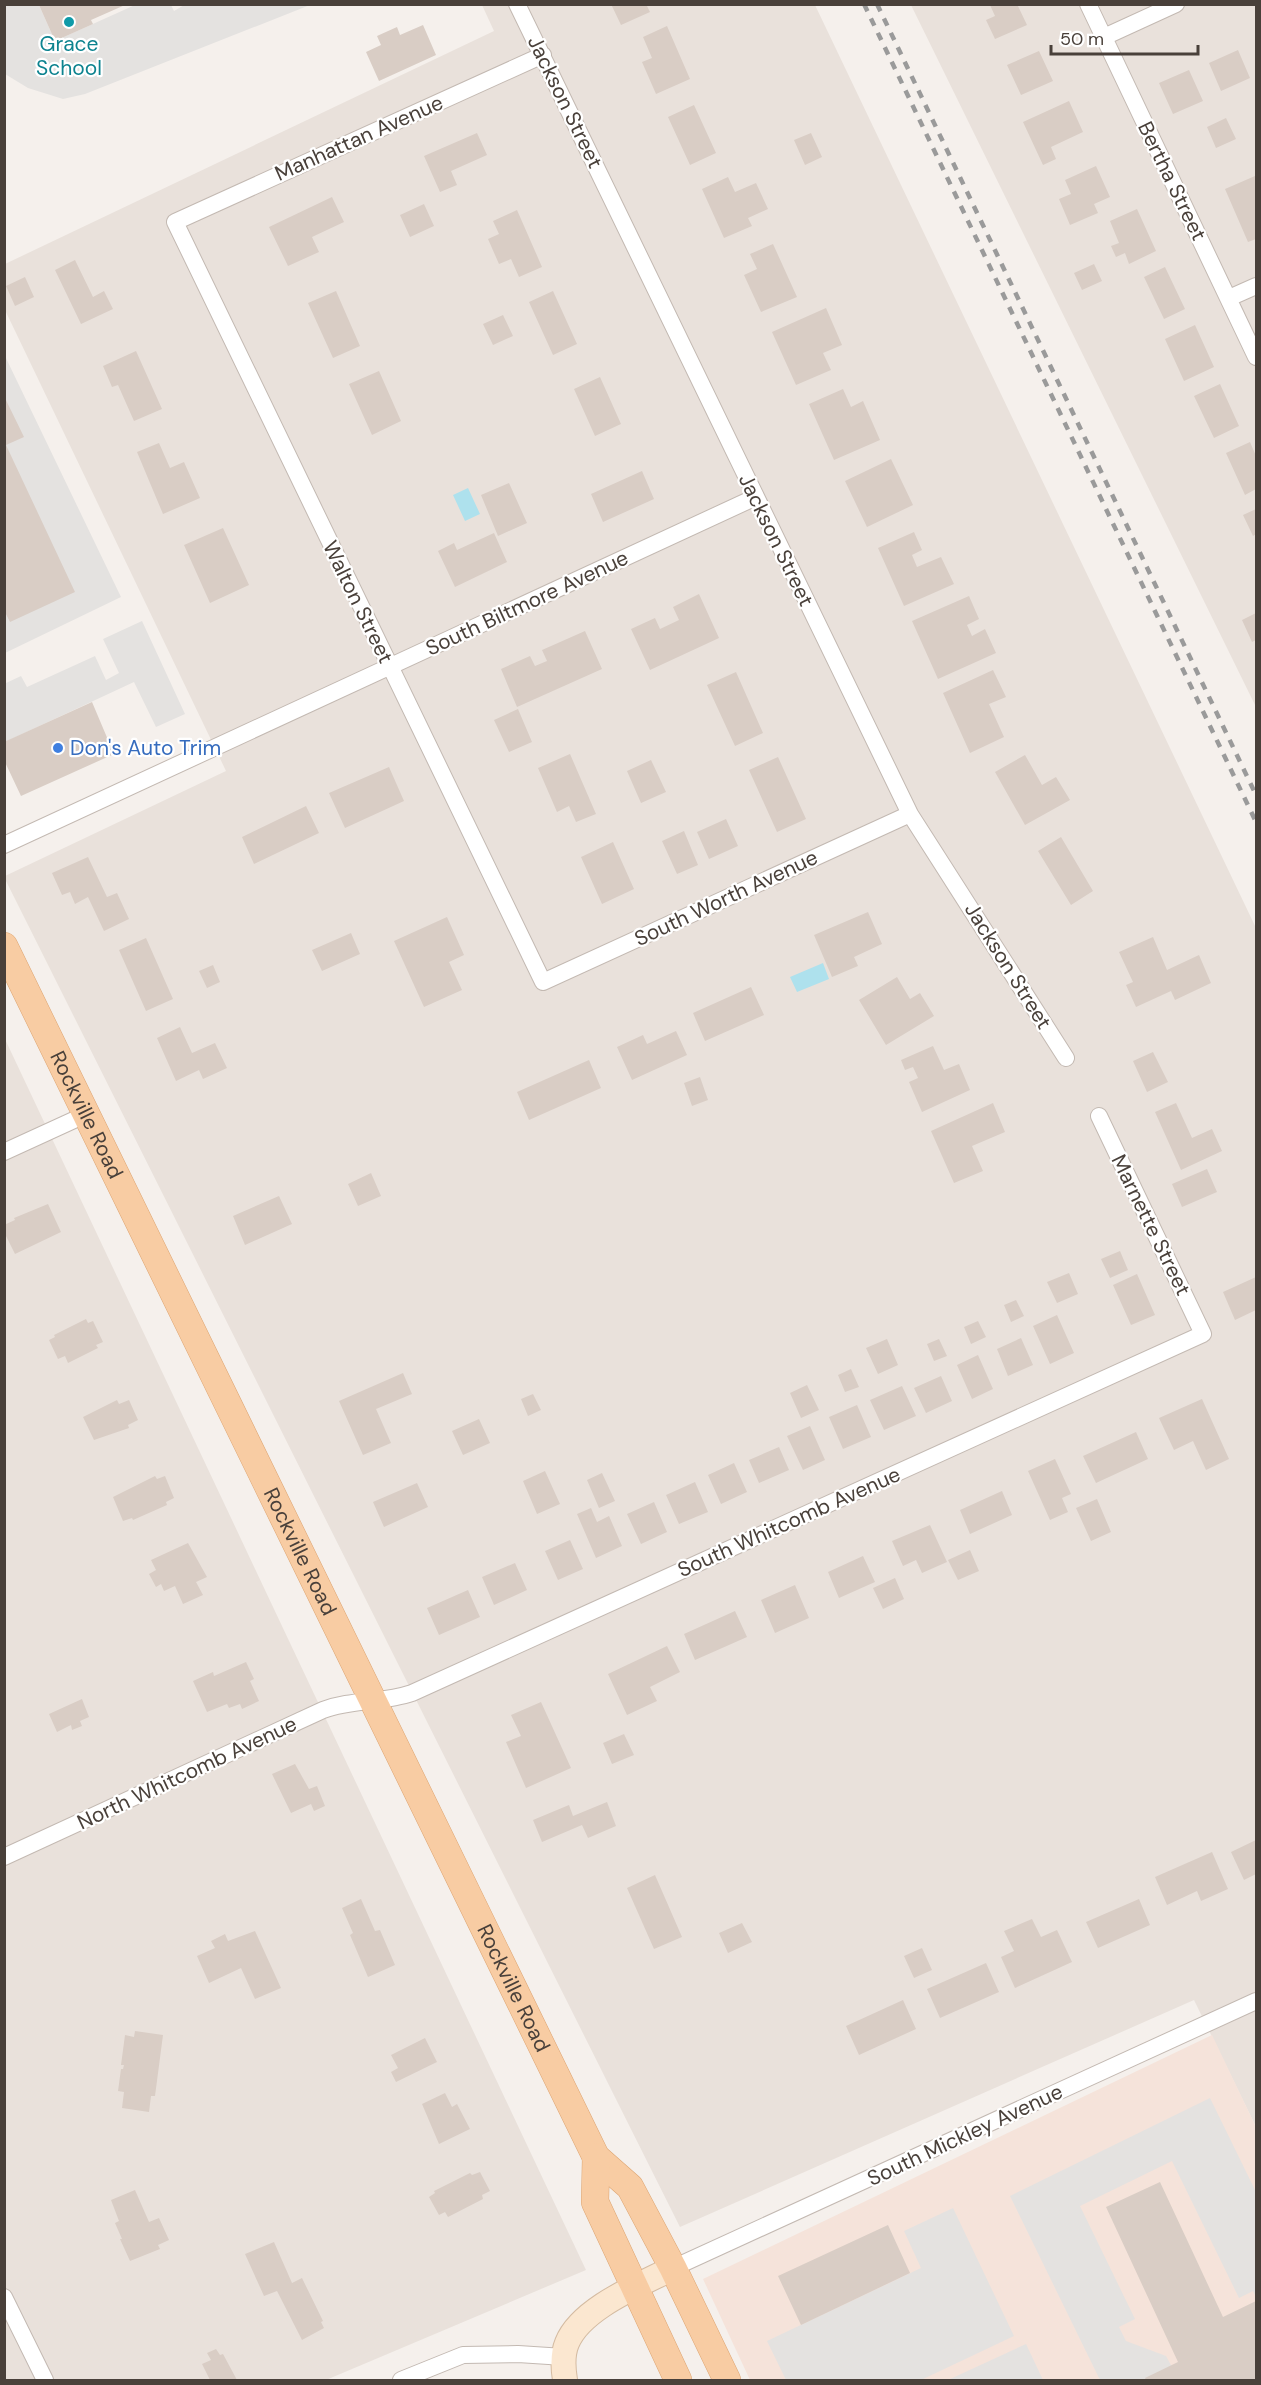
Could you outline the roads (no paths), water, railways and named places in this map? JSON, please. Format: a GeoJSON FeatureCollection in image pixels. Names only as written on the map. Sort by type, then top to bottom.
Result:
{"type":"FeatureCollection","features":[{"type":"Feature","properties":{"kind":"main road","name":"Rockville Road"},"geometry":{"type":"LineString","coordinates":[[4,946],[596,2157],[630,2187],[673,2268],[727,2380]]}},
{"type":"Feature","properties":{"kind":"main road","name":"Rockville Road"},"geometry":{"type":"LineString","coordinates":[[596,2157],[595,2202],[678,2380]]}},
{"type":"Feature","properties":{"kind":"street","name":"Jackson Street"},"geometry":{"type":"LineString","coordinates":[[517,4],[910,814],[1066,1058]]}},
{"type":"Feature","properties":{"kind":"street","name":"Bertha Street"},"geometry":{"type":"LineString","coordinates":[[1088,4],[1257,357]]}},
{"type":"Feature","properties":{"kind":"street"},"geometry":{"type":"LineString","coordinates":[[1104,37],[1176,4]]}},
{"type":"Feature","properties":{"kind":"street","name":"Manhattan Avenue"},"geometry":{"type":"LineString","coordinates":[[175,222],[543,55]]}},
{"type":"Feature","properties":{"kind":"street","name":"Walton Street"},"geometry":{"type":"LineString","coordinates":[[175,222],[543,982]]}},
{"type":"Feature","properties":{"kind":"street"},"geometry":{"type":"LineString","coordinates":[[1229,298],[1257,286]]}},
{"type":"Feature","properties":{"kind":"street","name":"South Biltmore Avenue"},"geometry":{"type":"LineString","coordinates":[[4,844],[756,497]]}},
{"type":"Feature","properties":{"kind":"street","name":"South Worth Avenue"},"geometry":{"type":"LineString","coordinates":[[543,982],[910,814]]}},
{"type":"Feature","properties":{"kind":"street"},"geometry":{"type":"LineString","coordinates":[[4,1152],[87,1114]]}},
{"type":"Feature","properties":{"kind":"street","name":"Marnette Street"},"geometry":{"type":"LineString","coordinates":[[1099,1116],[1203,1334]]}},
{"type":"Feature","properties":{"kind":"street","name":"South Whitcomb Avenue"},"geometry":{"type":"LineString","coordinates":[[372,1699],[395,1698],[412,1693],[1203,1334]]}},
{"type":"Feature","properties":{"kind":"street","name":"North Whitcomb Avenue"},"geometry":{"type":"LineString","coordinates":[[4,1857],[323,1710],[340,1704],[372,1699]]}},
{"type":"Feature","properties":{"kind":"street","name":"South Mickley Avenue"},"geometry":{"type":"LineString","coordinates":[[673,2268],[1257,2001]]}},
{"type":"Feature","properties":{"kind":"street"},"geometry":{"type":"LineString","coordinates":[[565,2380],[566,2344],[585,2319],[634,2288],[673,2268]]}},
{"type":"Feature","properties":{"kind":"street"},"geometry":{"type":"LineString","coordinates":[[4,2297],[45,2380]]}},
{"type":"Feature","properties":{"kind":"street"},"geometry":{"type":"LineString","coordinates":[[402,2380],[463,2355],[518,2354],[564,2357]]}},
{"type":"Feature","properties":{"kind":"water"},"geometry":{"type":"Polygon","coordinates":[[[468,488],[480,514],[465,521],[453,495],[468,488]]]}},
{"type":"Feature","properties":{"kind":"water"},"geometry":{"type":"Polygon","coordinates":[[[823,963],[829,979],[797,992],[790,977],[823,963]]]}},
{"type":"Feature","properties":{"kind":"railway"},"geometry":{"type":"LineString","coordinates":[[864,4],[1256,822]]}},
{"type":"Feature","properties":{"kind":"railway"},"geometry":{"type":"LineString","coordinates":[[877,4],[1256,795]]}},
{"type":"Feature","properties":{"kind":"place","name":"Grace School"},"geometry":{"type":"Point","coordinates":[69,22]}},
{"type":"Feature","properties":{"kind":"place","name":"Don's Auto Trim"},"geometry":{"type":"Point","coordinates":[58,748]}}]}
